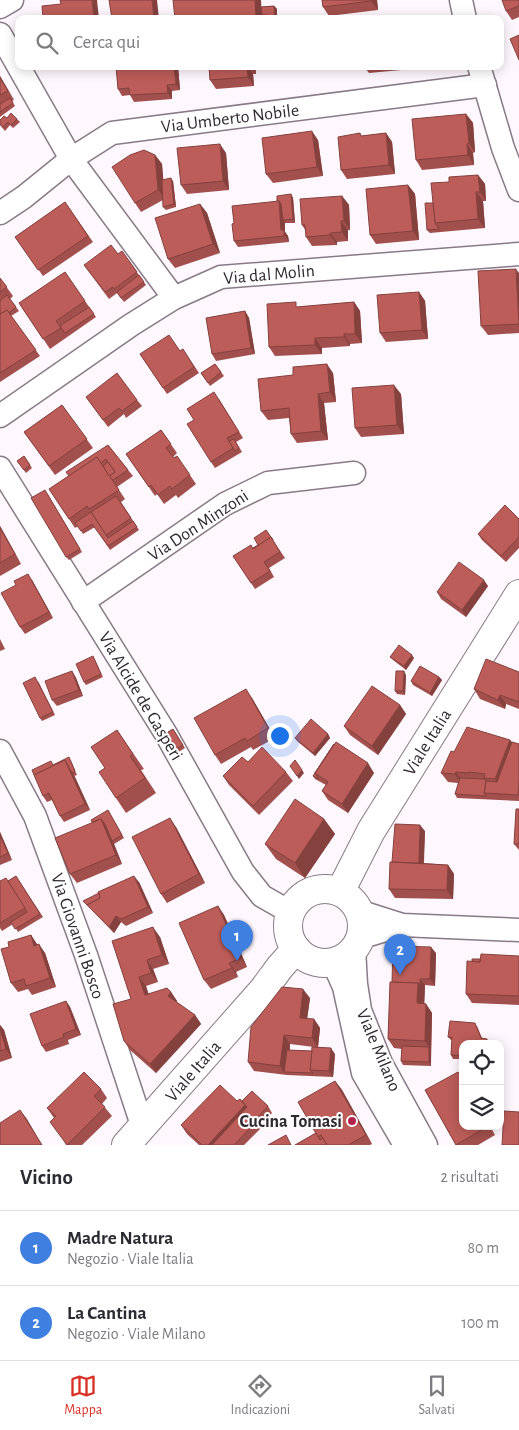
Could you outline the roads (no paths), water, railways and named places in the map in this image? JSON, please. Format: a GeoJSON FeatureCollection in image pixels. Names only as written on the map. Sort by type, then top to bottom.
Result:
{"type":"FeatureCollection","features":[{"type":"Feature","properties":{"kind":"main road","name":"Viale Italia"},"geometry":{"type":"LineString","coordinates":[[349,902],[371,831],[475,666],[510,625],[519,594]]}},
{"type":"Feature","properties":{"kind":"main road"},"geometry":{"type":"LineString","coordinates":[[316,889],[328,889],[349,902],[361,929],[349,949],[323,963],[313,961],[296,950],[288,932],[288,922],[290,912],[296,902],[305,894],[316,889]]}},
{"type":"Feature","properties":{"kind":"main road","name":"Viale Italia"},"geometry":{"type":"LineString","coordinates":[[134,1136],[296,950]]}},
{"type":"Feature","properties":{"kind":"street"},"geometry":{"type":"LineString","coordinates":[[0,7],[12,0]]}},
{"type":"Feature","properties":{"kind":"street"},"geometry":{"type":"LineString","coordinates":[[461,0],[464,15]]}},
{"type":"Feature","properties":{"kind":"street"},"geometry":{"type":"LineString","coordinates":[[0,34],[15,60]]}},
{"type":"Feature","properties":{"kind":"street"},"geometry":{"type":"LineString","coordinates":[[20,70],[71,159],[174,298]]}},
{"type":"Feature","properties":{"kind":"street"},"geometry":{"type":"LineString","coordinates":[[482,75],[519,190]]}},
{"type":"Feature","properties":{"kind":"street","name":"Via Umberto Nobile"},"geometry":{"type":"LineString","coordinates":[[0,213],[24,197],[71,159],[112,133],[482,75]]}},
{"type":"Feature","properties":{"kind":"street","name":"Via dal Molin"},"geometry":{"type":"LineString","coordinates":[[0,416],[130,325],[174,298],[221,276],[519,254]]}},
{"type":"Feature","properties":{"kind":"street","name":"Via Alcide de Gasperi"},"geometry":{"type":"LineString","coordinates":[[0,468],[166,734],[243,872],[262,896],[290,912]]}},
{"type":"Feature","properties":{"kind":"street","name":"Via Don Minzoni"},"geometry":{"type":"LineString","coordinates":[[83,602],[225,504],[268,483],[354,473]]}},
{"type":"Feature","properties":{"kind":"street","name":"Via Giovanni Bosco"},"geometry":{"type":"LineString","coordinates":[[0,751],[35,816],[86,956],[134,1136]]}},
{"type":"Feature","properties":{"kind":"street"},"geometry":{"type":"LineString","coordinates":[[349,902],[402,925],[519,930]]}},
{"type":"Feature","properties":{"kind":"street"},"geometry":{"type":"LineString","coordinates":[[349,949],[402,925]]}},
{"type":"Feature","properties":{"kind":"street","name":"Viale Milano"},"geometry":{"type":"LineString","coordinates":[[349,949],[344,987],[363,1073],[408,1140]]}},
{"type":"Feature","properties":{"kind":"place","name":"Madre Natura"},"geometry":{"type":"Point","coordinates":[237,961]}},
{"type":"Feature","properties":{"kind":"place","name":"La Cantina"},"geometry":{"type":"Point","coordinates":[400,975]}},
{"type":"Feature","properties":{"kind":"place","name":"Cucina Tomasi"},"geometry":{"type":"Point","coordinates":[352,1121]}}]}
